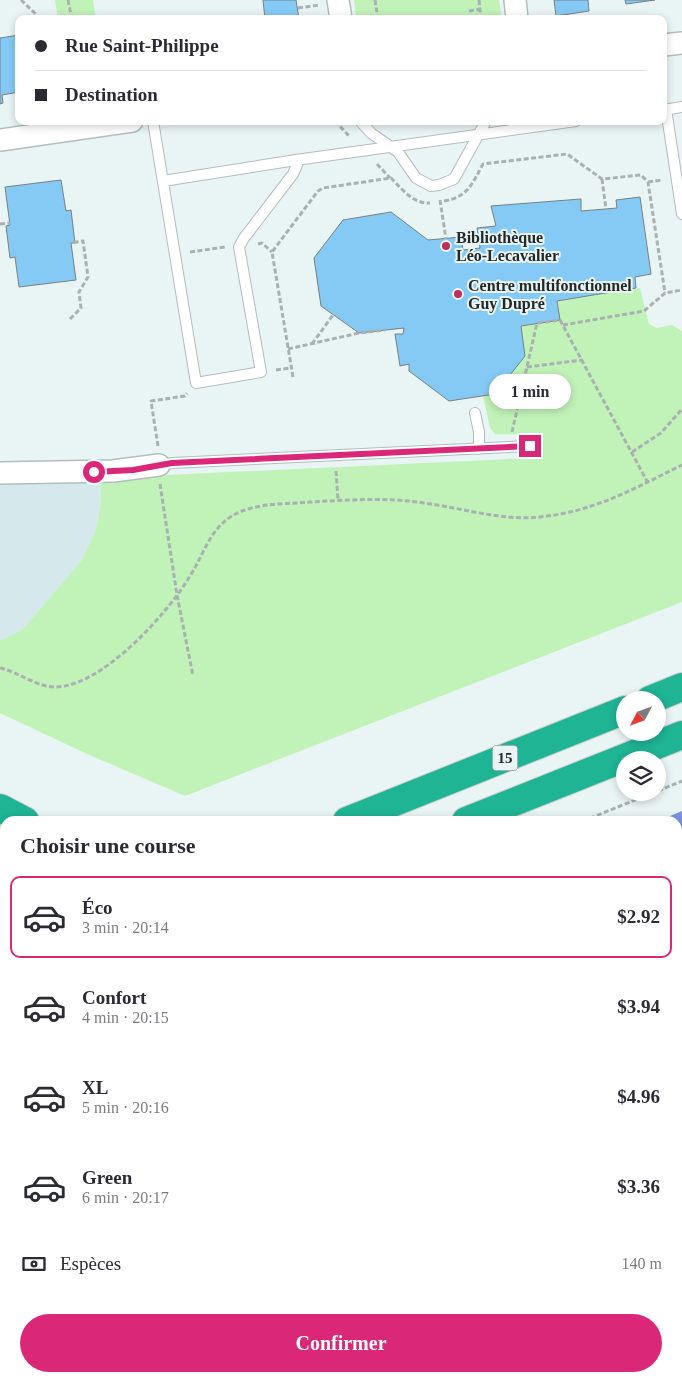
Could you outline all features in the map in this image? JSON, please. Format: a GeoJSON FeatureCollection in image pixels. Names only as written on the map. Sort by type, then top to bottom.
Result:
{"type":"FeatureCollection","features":[{"type":"Feature","properties":{"kind":"highway"},"geometry":{"type":"LineString","coordinates":[[666,694],[682,687]]}},
{"type":"Feature","properties":{"kind":"highway","name":"15"},"geometry":{"type":"LineString","coordinates":[[360,816],[616,714]]}},
{"type":"Feature","properties":{"kind":"highway"},"geometry":{"type":"LineString","coordinates":[[479,816],[682,735]]}},
{"type":"Feature","properties":{"kind":"highway"},"geometry":{"type":"LineString","coordinates":[[0,808],[15,816]]}},
{"type":"Feature","properties":{"kind":"street"},"geometry":{"type":"LineString","coordinates":[[338,0],[340,15]]}},
{"type":"Feature","properties":{"kind":"street"},"geometry":{"type":"LineString","coordinates":[[514,0],[516,15]]}},
{"type":"Feature","properties":{"kind":"street"},"geometry":{"type":"LineString","coordinates":[[667,45],[682,43]]}},
{"type":"Feature","properties":{"kind":"street"},"geometry":{"type":"LineString","coordinates":[[0,140],[104,125]]}},
{"type":"Feature","properties":{"kind":"street"},"geometry":{"type":"LineString","coordinates":[[0,473],[113,471],[159,465]]}},
{"type":"Feature","properties":{"kind":"lane"},"geometry":{"type":"LineString","coordinates":[[667,110],[682,107]]}},
{"type":"Feature","properties":{"kind":"lane"},"geometry":{"type":"LineString","coordinates":[[667,122],[682,214]]}},
{"type":"Feature","properties":{"kind":"lane"},"geometry":{"type":"LineString","coordinates":[[154,125],[196,384],[261,372],[240,248],[244,238],[294,174],[297,165],[296,160]]}},
{"type":"Feature","properties":{"kind":"lane"},"geometry":{"type":"LineString","coordinates":[[364,125],[371,133],[398,152],[416,178],[431,186],[454,179],[484,125]]}},
{"type":"Feature","properties":{"kind":"lane"},"geometry":{"type":"LineString","coordinates":[[163,181],[296,160],[546,125]]}},
{"type":"Feature","properties":{"kind":"lane"},"geometry":{"type":"LineString","coordinates":[[475,413],[479,432],[479,449]]}},
{"type":"Feature","properties":{"kind":"lane"},"geometry":{"type":"LineString","coordinates":[[159,465],[530,446]]}},
{"type":"Feature","properties":{"kind":"path"},"geometry":{"type":"LineString","coordinates":[[21,0],[37,15]]}},
{"type":"Feature","properties":{"kind":"path"},"geometry":{"type":"LineString","coordinates":[[68,0],[71,15]]}},
{"type":"Feature","properties":{"kind":"path"},"geometry":{"type":"LineString","coordinates":[[375,0],[377,15]]}},
{"type":"Feature","properties":{"kind":"path"},"geometry":{"type":"LineString","coordinates":[[478,0],[481,15]]}},
{"type":"Feature","properties":{"kind":"path"},"geometry":{"type":"LineString","coordinates":[[469,11],[480,9]]}},
{"type":"Feature","properties":{"kind":"path"},"geometry":{"type":"LineString","coordinates":[[338,125],[351,137]]}},
{"type":"Feature","properties":{"kind":"path"},"geometry":{"type":"LineString","coordinates":[[375,162],[405,194],[426,203],[456,199],[465,193],[483,164],[567,154],[602,179],[641,175],[648,182],[665,293]]}},
{"type":"Feature","properties":{"kind":"path"},"geometry":{"type":"LineString","coordinates":[[272,252],[318,191],[323,188],[391,178]]}},
{"type":"Feature","properties":{"kind":"path"},"geometry":{"type":"LineString","coordinates":[[602,179],[606,209]]}},
{"type":"Feature","properties":{"kind":"path"},"geometry":{"type":"LineString","coordinates":[[440,202],[446,239]]}},
{"type":"Feature","properties":{"kind":"path"},"geometry":{"type":"LineString","coordinates":[[0,224],[10,223]]}},
{"type":"Feature","properties":{"kind":"path"},"geometry":{"type":"LineString","coordinates":[[70,319],[81,308],[79,292],[88,277],[83,241],[71,243]]}},
{"type":"Feature","properties":{"kind":"path"},"geometry":{"type":"LineString","coordinates":[[250,246],[262,243],[272,252],[293,376]]}},
{"type":"Feature","properties":{"kind":"path"},"geometry":{"type":"LineString","coordinates":[[183,253],[228,246]]}},
{"type":"Feature","properties":{"kind":"path"},"geometry":{"type":"LineString","coordinates":[[563,325],[644,311],[665,293],[682,290]]}},
{"type":"Feature","properties":{"kind":"path"},"geometry":{"type":"LineString","coordinates":[[312,344],[333,315]]}},
{"type":"Feature","properties":{"kind":"path"},"geometry":{"type":"LineString","coordinates":[[511,435],[537,323],[560,320],[648,483]]}},
{"type":"Feature","properties":{"kind":"path"},"geometry":{"type":"LineString","coordinates":[[288,349],[360,333],[385,330]]}},
{"type":"Feature","properties":{"kind":"path"},"geometry":{"type":"LineString","coordinates":[[527,367],[582,360]]}},
{"type":"Feature","properties":{"kind":"path"},"geometry":{"type":"LineString","coordinates":[[510,375],[523,386]]}},
{"type":"Feature","properties":{"kind":"path"},"geometry":{"type":"LineString","coordinates":[[185,396],[151,401],[177,595],[193,676]]}},
{"type":"Feature","properties":{"kind":"path"},"geometry":{"type":"LineString","coordinates":[[632,452],[661,432],[682,409]]}},
{"type":"Feature","properties":{"kind":"path"},"geometry":{"type":"LineString","coordinates":[[334,456],[338,500]]}},
{"type":"Feature","properties":{"kind":"path"},"geometry":{"type":"LineString","coordinates":[[0,668],[45,686],[55,687],[72,684],[118,658],[129,649],[177,595],[190,577],[211,535],[224,520],[233,514],[261,506],[338,500],[408,501],[502,516],[539,517],[593,506],[614,499],[682,465]]}},
{"type":"Feature","properties":{"kind":"path"},"geometry":{"type":"LineString","coordinates":[[666,788],[682,782]]}},
{"type":"Feature","properties":{"kind":"path"},"geometry":{"type":"LineString","coordinates":[[596,816],[633,801]]}},
{"type":"Feature","properties":{"kind":"shaded area"},"geometry":{"type":"Polygon","coordinates":[[[101,478],[101,502],[96,530],[81,561],[22,630],[0,641],[0,480],[101,478]]]}},
{"type":"Feature","properties":{"kind":"green space"},"geometry":{"type":"Polygon","coordinates":[[[55,0],[93,0],[95,15],[57,15],[55,0]]]}},
{"type":"Feature","properties":{"kind":"green space"},"geometry":{"type":"Polygon","coordinates":[[[354,0],[499,0],[501,15],[356,15],[354,0]]]}},
{"type":"Feature","properties":{"kind":"green space"},"geometry":{"type":"Polygon","coordinates":[[[640,288],[649,324],[657,328],[672,325],[682,331],[682,602],[185,796],[87,754],[0,713],[0,641],[22,630],[81,561],[96,530],[101,502],[101,478],[148,478],[166,475],[529,458],[539,453],[539,446],[536,441],[524,436],[495,434],[490,428],[483,396],[495,394],[525,356],[521,326],[560,320],[557,301],[640,288]]]}},
{"type":"Feature","properties":{"kind":"water"},"geometry":{"type":"Polygon","coordinates":[[[682,811],[682,816],[670,816],[682,811]]]}},
{"type":"Feature","properties":{"kind":"building"},"geometry":{"type":"Polygon","coordinates":[[[263,0],[296,0],[298,15],[265,15],[263,0]]]}},
{"type":"Feature","properties":{"kind":"building"},"geometry":{"type":"Polygon","coordinates":[[[554,0],[588,0],[589,11],[556,15],[554,0]]]}},
{"type":"Feature","properties":{"kind":"building"},"geometry":{"type":"Polygon","coordinates":[[[625,0],[655,0],[626,4],[625,0]]]}},
{"type":"Feature","properties":{"kind":"building"},"geometry":{"type":"Polygon","coordinates":[[[15,36],[15,93],[2,95],[3,103],[0,104],[0,38],[15,36]]]}},
{"type":"Feature","properties":{"kind":"building"},"geometry":{"type":"Polygon","coordinates":[[[61,180],[66,211],[71,210],[75,243],[71,243],[76,280],[19,287],[15,257],[10,258],[6,226],[10,225],[5,187],[61,180]]]}},
{"type":"Feature","properties":{"kind":"building","name":"Centre multifonctionnel Guy Dupré"},"geometry":{"type":"Polygon","coordinates":[[[640,197],[651,274],[635,277],[636,288],[557,301],[560,320],[521,326],[525,356],[495,394],[449,401],[409,371],[409,364],[400,366],[395,334],[403,334],[404,328],[359,333],[321,306],[314,258],[343,220],[391,212],[428,240],[461,237],[463,250],[480,248],[477,228],[496,226],[491,206],[581,199],[581,211],[617,208],[616,200],[640,197]]]}},
{"type":"Feature","properties":{"kind":"place","name":"Bibliothèque Léo-Lecavalier"},"geometry":{"type":"Point","coordinates":[446,246]}},
{"type":"Feature","properties":{"kind":"place","name":"Centre multifonctionnel Guy Dupré"},"geometry":{"type":"Point","coordinates":[458,294]}},
{"type":"Feature","properties":{"kind":"route"},"geometry":{"type":"LineString","coordinates":[[94,472],[133,470],[172,463],[530,446]]}}]}
